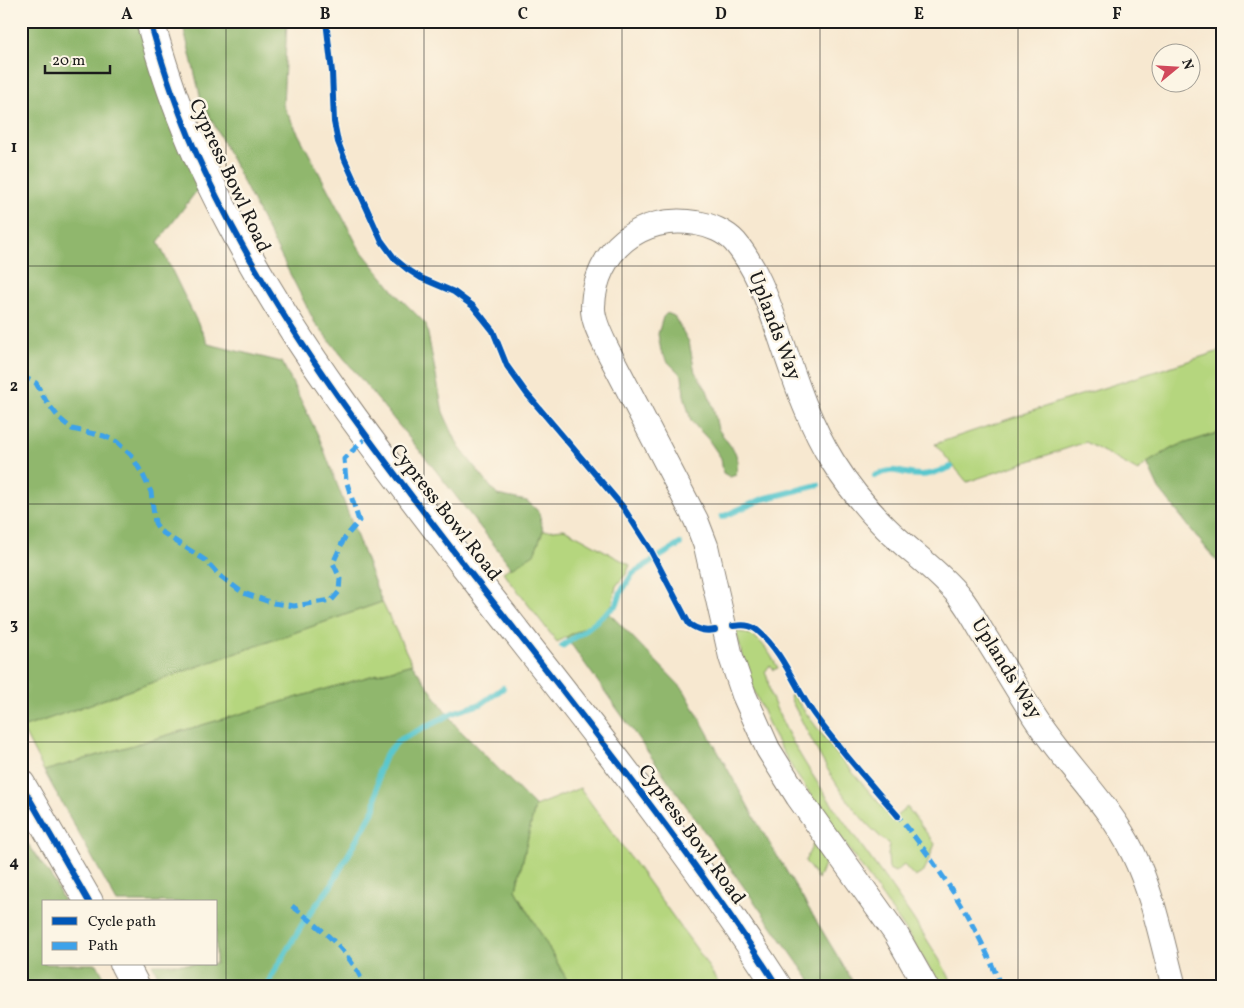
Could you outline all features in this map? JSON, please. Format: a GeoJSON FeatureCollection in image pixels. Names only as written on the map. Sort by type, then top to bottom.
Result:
{"type":"FeatureCollection","features":[{"type":"Feature","properties":{"kind":"street","name":"Cypress Bowl Road"},"geometry":{"type":"LineString","coordinates":[[150,21],[185,127],[217,198],[254,266],[296,335],[386,464],[665,825],[733,919],[778,987]]}},
{"type":"Feature","properties":{"kind":"street","name":"Uplands Way"},"geometry":{"type":"LineString","coordinates":[[926,987],[896,934],[798,797],[768,749],[746,702],[731,657],[706,546],[696,520],[597,327],[592,309],[600,271],[610,254],[621,242],[651,225],[683,220],[701,223],[717,229],[734,240],[749,262],[765,294],[800,395],[816,432],[833,462],[856,494],[887,528],[941,576],[962,600],[1036,719],[1112,820],[1132,851],[1149,893],[1174,987]]}},
{"type":"Feature","properties":{"kind":"street"},"geometry":{"type":"LineString","coordinates":[[21,784],[88,900]]}},
{"type":"Feature","properties":{"kind":"street"},"geometry":{"type":"LineString","coordinates":[[125,966],[136,987]]}},
{"type":"Feature","properties":{"kind":"green space"},"geometry":{"type":"Polygon","coordinates":[[[21,21],[160,21],[198,189],[158,242],[208,344],[282,362],[319,437],[382,602],[22,728],[21,21]]]}},
{"type":"Feature","properties":{"kind":"green space"},"geometry":{"type":"Polygon","coordinates":[[[182,21],[287,21],[283,105],[359,248],[398,296],[426,324],[443,412],[459,447],[497,495],[527,501],[539,512],[543,531],[534,554],[512,568],[433,467],[315,323],[201,99],[182,21]]]}},
{"type":"Feature","properties":{"kind":"green space"},"geometry":{"type":"Polygon","coordinates":[[[667,313],[674,316],[689,342],[695,372],[707,390],[718,429],[735,452],[738,461],[736,475],[730,477],[723,473],[721,458],[708,439],[691,421],[684,395],[682,376],[668,362],[661,351],[658,334],[663,317],[667,313]]]}},
{"type":"Feature","properties":{"kind":"green space"},"geometry":{"type":"Polygon","coordinates":[[[1223,350],[1223,431],[1174,447],[1147,463],[1138,471],[1086,442],[967,482],[935,444],[1065,400],[1223,350]]]}},
{"type":"Feature","properties":{"kind":"green space"},"geometry":{"type":"Polygon","coordinates":[[[1223,431],[1223,564],[1213,557],[1159,489],[1147,463],[1174,447],[1223,431]]]}},
{"type":"Feature","properties":{"kind":"green space"},"geometry":{"type":"Polygon","coordinates":[[[564,529],[630,565],[626,574],[616,586],[610,614],[557,642],[503,572],[533,554],[543,531],[564,529]]]}},
{"type":"Feature","properties":{"kind":"green space"},"geometry":{"type":"Polygon","coordinates":[[[382,602],[412,664],[44,771],[22,728],[382,602]]]}},
{"type":"Feature","properties":{"kind":"green space"},"geometry":{"type":"Polygon","coordinates":[[[610,614],[684,690],[758,824],[856,987],[815,987],[566,637],[610,614]]]}},
{"type":"Feature","properties":{"kind":"green space"},"geometry":{"type":"Polygon","coordinates":[[[736,632],[751,635],[771,655],[778,668],[773,670],[770,665],[765,672],[776,709],[792,741],[834,808],[906,908],[955,987],[941,987],[907,932],[794,771],[774,736],[748,677],[736,632]]]}},
{"type":"Feature","properties":{"kind":"green space"},"geometry":{"type":"Polygon","coordinates":[[[412,664],[456,726],[535,806],[516,890],[571,987],[165,987],[153,966],[218,966],[218,900],[116,900],[44,771],[412,664]]]}},
{"type":"Feature","properties":{"kind":"green space"},"geometry":{"type":"Polygon","coordinates":[[[792,694],[835,752],[893,819],[907,807],[935,844],[924,872],[915,877],[904,865],[895,872],[889,869],[888,855],[890,845],[873,830],[845,797],[812,741],[792,702],[790,697],[792,694]]]}},
{"type":"Feature","properties":{"kind":"green space"},"geometry":{"type":"Polygon","coordinates":[[[580,788],[701,955],[721,987],[571,987],[516,890],[535,806],[580,788]]]}},
{"type":"Feature","properties":{"kind":"green space"},"geometry":{"type":"Polygon","coordinates":[[[21,834],[54,881],[63,900],[42,900],[42,966],[98,966],[109,987],[21,987],[21,834]]]}},
{"type":"Feature","properties":{"kind":"green space"},"geometry":{"type":"Polygon","coordinates":[[[816,838],[828,856],[818,879],[805,861],[816,838]]]}},
{"type":"Feature","properties":{"kind":"waterway"},"geometry":{"type":"LineString","coordinates":[[875,476],[889,471],[925,475],[951,467]]}},
{"type":"Feature","properties":{"kind":"waterway"},"geometry":{"type":"LineString","coordinates":[[722,517],[763,499],[818,485]]}},
{"type":"Feature","properties":{"kind":"waterway"},"geometry":{"type":"LineString","coordinates":[[562,646],[617,604],[621,592],[633,573],[680,544]]}},
{"type":"Feature","properties":{"kind":"waterway"},"geometry":{"type":"LineString","coordinates":[[267,987],[305,920],[330,887],[375,808],[379,771],[385,756],[398,741],[455,712],[481,704],[503,688]]}},
{"type":"Feature","properties":{"kind":"marked path"},"geometry":{"type":"LineString","coordinates":[[21,376],[36,383],[46,401],[60,419],[72,429],[104,436],[117,442],[131,455],[151,492],[155,523],[160,531],[205,560],[219,575],[243,593],[273,603],[294,606],[332,600],[339,592],[340,578],[333,563],[344,539],[359,521],[346,480],[344,459],[367,437]]}},
{"type":"Feature","properties":{"kind":"marked path"},"geometry":{"type":"LineString","coordinates":[[895,812],[955,895],[980,940],[1001,987]]}},
{"type":"Feature","properties":{"kind":"marked path"},"geometry":{"type":"LineString","coordinates":[[292,906],[334,942],[352,963],[365,987]]}},
{"type":"Feature","properties":{"kind":"cycle path"},"geometry":{"type":"LineString","coordinates":[[150,21],[175,100],[201,164],[232,226],[283,314],[340,399],[400,481],[584,718],[703,877],[778,987]]}},
{"type":"Feature","properties":{"kind":"cycle path"},"geometry":{"type":"LineString","coordinates":[[326,21],[332,72],[334,122],[338,142],[381,240],[395,259],[407,269],[421,278],[454,292],[473,306],[493,331],[507,366],[527,394],[623,507],[650,549],[689,624],[702,630],[715,630]]}},
{"type":"Feature","properties":{"kind":"cycle path"},"geometry":{"type":"LineString","coordinates":[[733,626],[743,625],[752,627],[767,639],[782,659],[813,713],[898,816]]}},
{"type":"Feature","properties":{"kind":"cycle path"},"geometry":{"type":"LineString","coordinates":[[21,784],[88,900]]}}]}
